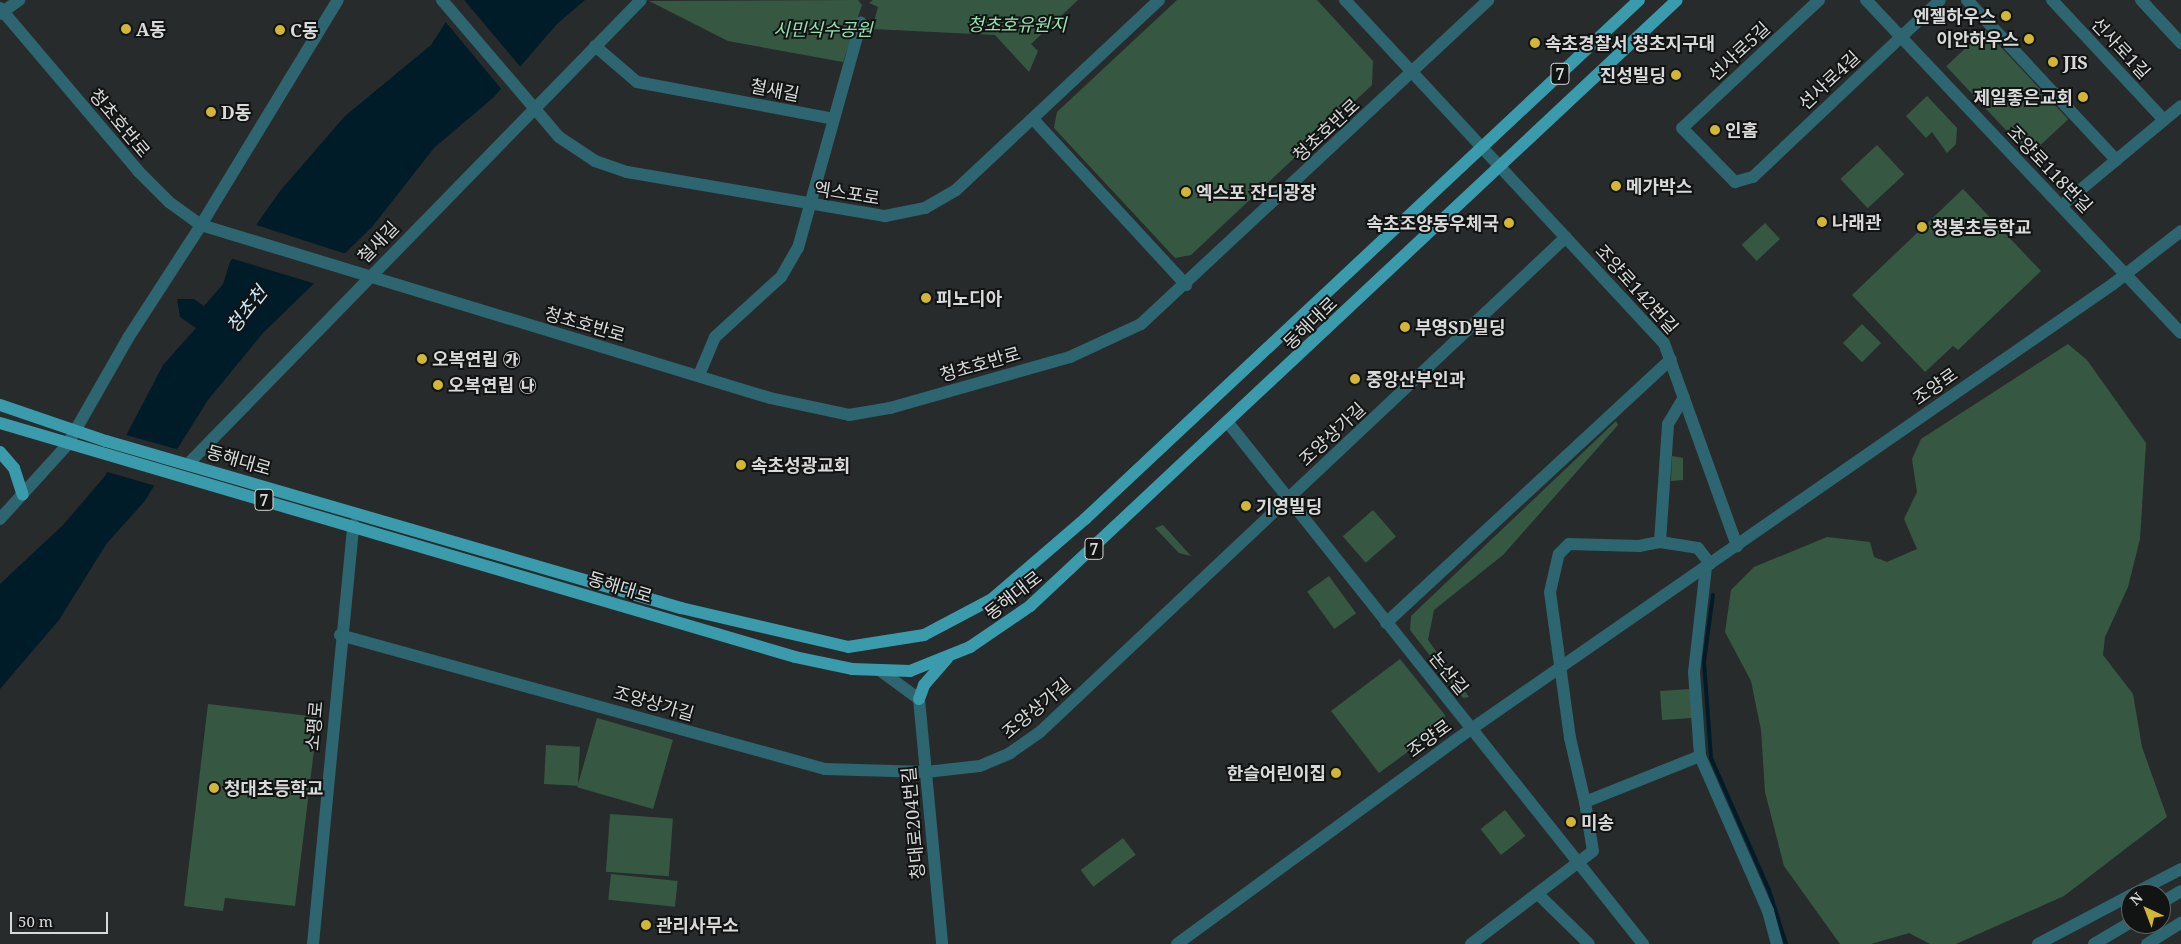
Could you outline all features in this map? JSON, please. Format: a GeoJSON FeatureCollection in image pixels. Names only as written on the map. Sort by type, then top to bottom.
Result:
{"type":"FeatureCollection","features":[{"type":"Feature","properties":{"kind":"main road","name":"동해대로"},"geometry":{"type":"LineString","coordinates":[[185,463],[355,511],[681,608],[848,648],[924,636],[992,599],[1085,519],[1639,0]]}},
{"type":"Feature","properties":{"kind":"main road","name":"동해대로"},"geometry":{"type":"LineString","coordinates":[[67,445],[352,525],[803,659],[882,672],[910,671],[952,655],[1002,628],[1030,606],[1229,424],[1678,0]]}},
{"type":"Feature","properties":{"kind":"main road","name":"7"},"geometry":{"type":"LineString","coordinates":[[0,405],[106,442],[185,463]]}},
{"type":"Feature","properties":{"kind":"main road","name":"7"},"geometry":{"type":"LineString","coordinates":[[0,423],[67,445]]}},
{"type":"Feature","properties":{"kind":"main road"},"geometry":{"type":"LineString","coordinates":[[0,452],[14,468],[23,495]]}},
{"type":"Feature","properties":{"kind":"main road","name":"소평로"},"geometry":{"type":"LineString","coordinates":[[352,525],[355,511]]}},
{"type":"Feature","properties":{"kind":"main road"},"geometry":{"type":"LineString","coordinates":[[919,699],[924,685],[952,655]]}},
{"type":"Feature","properties":{"kind":"street"},"geometry":{"type":"LineString","coordinates":[[1,11],[19,0]]}},
{"type":"Feature","properties":{"kind":"street"},"geometry":{"type":"LineString","coordinates":[[0,519],[67,445],[128,338],[201,225],[338,0]]}},
{"type":"Feature","properties":{"kind":"street","name":"엑스포로"},"geometry":{"type":"LineString","coordinates":[[442,0],[534,109],[570,146],[609,166],[810,205],[885,216],[924,208],[956,190],[1159,0]]}},
{"type":"Feature","properties":{"kind":"street","name":"철새길"},"geometry":{"type":"LineString","coordinates":[[185,463],[641,0]]}},
{"type":"Feature","properties":{"kind":"street","name":"조양로142번길"},"geometry":{"type":"LineString","coordinates":[[1344,0],[1660,339],[1671,359],[1737,546]]}},
{"type":"Feature","properties":{"kind":"street","name":"청초호반로"},"geometry":{"type":"LineString","coordinates":[[1,11],[138,171],[169,202],[201,225],[367,279],[826,413],[871,413],[1093,349],[1141,324],[1186,286],[1488,0]]}},
{"type":"Feature","properties":{"kind":"street","name":"선사로5길"},"geometry":{"type":"LineString","coordinates":[[1741,184],[1682,128],[1819,0]]}},
{"type":"Feature","properties":{"kind":"street","name":"조양로118번길"},"geometry":{"type":"LineString","coordinates":[[1866,0],[2181,333]]}},
{"type":"Feature","properties":{"kind":"street","name":"선사로4길"},"geometry":{"type":"LineString","coordinates":[[1741,184],[1940,0]]}},
{"type":"Feature","properties":{"kind":"street"},"geometry":{"type":"LineString","coordinates":[[1966,0],[2116,160]]}},
{"type":"Feature","properties":{"kind":"street","name":"선사로1길"},"geometry":{"type":"LineString","coordinates":[[2052,0],[2164,120]]}},
{"type":"Feature","properties":{"kind":"street"},"geometry":{"type":"LineString","coordinates":[[2140,0],[2181,43]]}},
{"type":"Feature","properties":{"kind":"street"},"geometry":{"type":"LineString","coordinates":[[699,376],[715,337],[790,264],[810,205],[861,23]]}},
{"type":"Feature","properties":{"kind":"street","name":"철새길"},"geometry":{"type":"LineString","coordinates":[[595,46],[637,82],[834,119]]}},
{"type":"Feature","properties":{"kind":"street"},"geometry":{"type":"LineString","coordinates":[[2061,206],[2181,106]]}},
{"type":"Feature","properties":{"kind":"street"},"geometry":{"type":"LineString","coordinates":[[1033,119],[1186,286]]}},
{"type":"Feature","properties":{"kind":"street","name":"조양로"},"geometry":{"type":"LineString","coordinates":[[1178,944],[1560,666],[1737,546],[2126,274],[2181,231]]}},
{"type":"Feature","properties":{"kind":"street","name":"조양상가길"},"geometry":{"type":"LineString","coordinates":[[340,635],[802,763],[855,773],[926,772],[980,766],[1026,744],[1289,500],[1566,237]]}},
{"type":"Feature","properties":{"kind":"street"},"geometry":{"type":"LineString","coordinates":[[1386,624],[1671,359]]}},
{"type":"Feature","properties":{"kind":"street"},"geometry":{"type":"LineString","coordinates":[[1660,542],[1668,424],[1684,397]]}},
{"type":"Feature","properties":{"kind":"street","name":"논산길"},"geometry":{"type":"LineString","coordinates":[[1229,424],[1386,624],[1472,729],[1577,866],[1643,944]]}},
{"type":"Feature","properties":{"kind":"street","name":"소평로"},"geometry":{"type":"LineString","coordinates":[[313,944],[340,635],[352,525]]}},
{"type":"Feature","properties":{"kind":"street"},"geometry":{"type":"LineString","coordinates":[[1471,944],[1577,866],[1595,845],[1573,755],[1550,592],[1559,554],[1569,544],[1639,546],[1660,542],[1698,548],[1708,566],[1694,672],[1700,756],[1768,911],[1777,944]]}},
{"type":"Feature","properties":{"kind":"street"},"geometry":{"type":"LineString","coordinates":[[882,672],[919,699]]}},
{"type":"Feature","properties":{"kind":"street","name":"청대로204번길"},"geometry":{"type":"LineString","coordinates":[[919,699],[942,944]]}},
{"type":"Feature","properties":{"kind":"street"},"geometry":{"type":"LineString","coordinates":[[1585,802],[1700,756]]}},
{"type":"Feature","properties":{"kind":"street"},"geometry":{"type":"LineString","coordinates":[[2153,884],[2181,869]]}},
{"type":"Feature","properties":{"kind":"street"},"geometry":{"type":"LineString","coordinates":[[1538,894],[1589,944]]}},
{"type":"Feature","properties":{"kind":"street"},"geometry":{"type":"LineString","coordinates":[[2038,944],[2121,901]]}},
{"type":"Feature","properties":{"kind":"street"},"geometry":{"type":"LineString","coordinates":[[2147,944],[2181,923]]}},
{"type":"Feature","properties":{"kind":"street"},"geometry":{"type":"LineString","coordinates":[[2094,944],[2121,928]]}},
{"type":"Feature","properties":{"kind":"green space","name":"시민식수공원"},"geometry":{"type":"Polygon","coordinates":[[[858,0],[862,5],[843,62],[728,41],[649,1],[858,0]]]}},
{"type":"Feature","properties":{"kind":"green space","name":"청초호유원지"},"geometry":{"type":"Polygon","coordinates":[[[873,0],[1078,0],[1031,44],[1038,51],[1029,72],[995,35],[872,29],[878,7],[869,3],[873,0]]]}},
{"type":"Feature","properties":{"kind":"green space","name":"엑스포 잔디광장"},"geometry":{"type":"Polygon","coordinates":[[[1177,0],[1317,0],[1373,61],[1372,85],[1191,255],[1175,258],[1054,128],[1057,112],[1177,0]]]}},
{"type":"Feature","properties":{"kind":"green space"},"geometry":{"type":"Polygon","coordinates":[[[1985,30],[2068,119],[2029,155],[1946,66],[1985,30]]]}},
{"type":"Feature","properties":{"kind":"green space"},"geometry":{"type":"Polygon","coordinates":[[[1927,96],[1957,128],[1956,144],[1947,153],[1932,132],[1926,138],[1906,116],[1927,96]]]}},
{"type":"Feature","properties":{"kind":"green space"},"geometry":{"type":"Polygon","coordinates":[[[1877,145],[1904,174],[1868,208],[1840,179],[1877,145]]]}},
{"type":"Feature","properties":{"kind":"green space"},"geometry":{"type":"Polygon","coordinates":[[[1963,189],[2041,271],[1958,350],[1953,346],[1925,372],[1852,295],[1963,189]]]}},
{"type":"Feature","properties":{"kind":"green space"},"geometry":{"type":"Polygon","coordinates":[[[1765,223],[1780,239],[1757,261],[1742,245],[1765,223]]]}},
{"type":"Feature","properties":{"kind":"green space"},"geometry":{"type":"Polygon","coordinates":[[[1862,324],[1881,343],[1862,362],[1843,343],[1862,324]]]}},
{"type":"Feature","properties":{"kind":"green space"},"geometry":{"type":"Polygon","coordinates":[[[2068,344],[2087,360],[2146,443],[2140,539],[2128,587],[2105,637],[2103,655],[2133,694],[2142,747],[2167,817],[2064,896],[1956,944],[1930,944],[1909,933],[1871,944],[1840,944],[1784,866],[1765,792],[1761,730],[1751,681],[1725,632],[1731,590],[1754,567],[1827,537],[1870,542],[1874,557],[1887,562],[1917,549],[1904,519],[1917,492],[1912,459],[1921,439],[2068,344]]]}},
{"type":"Feature","properties":{"kind":"green space"},"geometry":{"type":"Polygon","coordinates":[[[1616,421],[1618,425],[1503,555],[1434,610],[1428,640],[1469,697],[1463,698],[1410,630],[1411,616],[1616,421]]]}},
{"type":"Feature","properties":{"kind":"green space"},"geometry":{"type":"Polygon","coordinates":[[[1672,456],[1683,458],[1683,480],[1671,481],[1672,456]]]}},
{"type":"Feature","properties":{"kind":"green space"},"geometry":{"type":"Polygon","coordinates":[[[1373,510],[1396,536],[1366,563],[1343,536],[1373,510]]]}},
{"type":"Feature","properties":{"kind":"green space"},"geometry":{"type":"Polygon","coordinates":[[[1163,525],[1191,556],[1179,553],[1155,528],[1163,525]]]}},
{"type":"Feature","properties":{"kind":"green space"},"geometry":{"type":"Polygon","coordinates":[[[1329,576],[1356,613],[1334,629],[1307,592],[1329,576]]]}},
{"type":"Feature","properties":{"kind":"green space"},"geometry":{"type":"Polygon","coordinates":[[[1400,659],[1445,715],[1443,726],[1379,773],[1331,711],[1400,659]]]}},
{"type":"Feature","properties":{"kind":"green space"},"geometry":{"type":"Polygon","coordinates":[[[1690,689],[1692,718],[1662,720],[1660,691],[1690,689]]]}},
{"type":"Feature","properties":{"kind":"green space"},"geometry":{"type":"Polygon","coordinates":[[[208,704],[318,717],[295,906],[225,898],[223,911],[184,906],[208,704]]]}},
{"type":"Feature","properties":{"kind":"green space"},"geometry":{"type":"Polygon","coordinates":[[[597,718],[673,740],[653,809],[577,787],[597,718]]]}},
{"type":"Feature","properties":{"kind":"green space"},"geometry":{"type":"Polygon","coordinates":[[[546,745],[580,747],[578,786],[544,784],[546,745]]]}},
{"type":"Feature","properties":{"kind":"green space"},"geometry":{"type":"Polygon","coordinates":[[[1505,810],[1525,836],[1501,855],[1481,829],[1505,810]]]}},
{"type":"Feature","properties":{"kind":"green space"},"geometry":{"type":"Polygon","coordinates":[[[610,814],[673,818],[669,876],[606,872],[610,814]]]}},
{"type":"Feature","properties":{"kind":"green space"},"geometry":{"type":"Polygon","coordinates":[[[1123,838],[1136,855],[1093,887],[1081,870],[1123,838]]]}},
{"type":"Feature","properties":{"kind":"green space"},"geometry":{"type":"Polygon","coordinates":[[[611,874],[678,881],[675,907],[608,900],[611,874]]]}},
{"type":"Feature","properties":{"kind":"water","name":"청초천"},"geometry":{"type":"Polygon","coordinates":[[[460,0],[585,0],[557,24],[494,97],[434,148],[372,227],[263,333],[208,400],[144,502],[107,543],[59,620],[0,689],[0,584],[63,525],[105,476],[163,365],[196,328],[180,317],[177,299],[194,299],[204,306],[223,284],[230,262],[280,191],[345,116],[431,45],[460,0]]]}},
{"type":"Feature","properties":{"kind":"pier"},"geometry":{"type":"Polygon","coordinates":[[[457,0],[464,0],[523,70],[503,91],[444,20],[457,0]]]}},
{"type":"Feature","properties":{"kind":"pier"},"geometry":{"type":"Polygon","coordinates":[[[253,224],[347,253],[316,284],[230,258],[253,224]]]}},
{"type":"Feature","properties":{"kind":"pier"},"geometry":{"type":"Polygon","coordinates":[[[122,434],[180,450],[156,486],[104,471],[122,434]]]}},
{"type":"Feature","properties":{"kind":"waterway"},"geometry":{"type":"LineString","coordinates":[[1713,595],[1704,662],[1711,758],[1769,890],[1786,944]]}},
{"type":"Feature","properties":{"kind":"place","name":"엔젤하우스"},"geometry":{"type":"Point","coordinates":[2006,16]}},
{"type":"Feature","properties":{"kind":"place","name":"A동"},"geometry":{"type":"Point","coordinates":[126,29]}},
{"type":"Feature","properties":{"kind":"place","name":"C동"},"geometry":{"type":"Point","coordinates":[280,30]}},
{"type":"Feature","properties":{"kind":"place","name":"이안하우스"},"geometry":{"type":"Point","coordinates":[2029,39]}},
{"type":"Feature","properties":{"kind":"place","name":"속초경찰서 청초지구대"},"geometry":{"type":"Point","coordinates":[1535,43]}},
{"type":"Feature","properties":{"kind":"place","name":"JIS"},"geometry":{"type":"Point","coordinates":[2053,62]}},
{"type":"Feature","properties":{"kind":"place","name":"진성빌딩"},"geometry":{"type":"Point","coordinates":[1676,75]}},
{"type":"Feature","properties":{"kind":"place","name":"제일좋은교회"},"geometry":{"type":"Point","coordinates":[2083,97]}},
{"type":"Feature","properties":{"kind":"place","name":"D동"},"geometry":{"type":"Point","coordinates":[211,112]}},
{"type":"Feature","properties":{"kind":"place","name":"인홈"},"geometry":{"type":"Point","coordinates":[1715,130]}},
{"type":"Feature","properties":{"kind":"place","name":"메가박스"},"geometry":{"type":"Point","coordinates":[1616,186]}},
{"type":"Feature","properties":{"kind":"place","name":"엑스포 잔디광장"},"geometry":{"type":"Point","coordinates":[1186,192]}},
{"type":"Feature","properties":{"kind":"place","name":"나래관"},"geometry":{"type":"Point","coordinates":[1822,222]}},
{"type":"Feature","properties":{"kind":"place","name":"속초조양동우체국"},"geometry":{"type":"Point","coordinates":[1509,223]}},
{"type":"Feature","properties":{"kind":"place","name":"청봉초등학교"},"geometry":{"type":"Point","coordinates":[1922,227]}},
{"type":"Feature","properties":{"kind":"place","name":"피노디아"},"geometry":{"type":"Point","coordinates":[926,298]}},
{"type":"Feature","properties":{"kind":"place","name":"부영SD빌딩"},"geometry":{"type":"Point","coordinates":[1405,327]}},
{"type":"Feature","properties":{"kind":"place","name":"오복연립 ㉮"},"geometry":{"type":"Point","coordinates":[422,359]}},
{"type":"Feature","properties":{"kind":"place","name":"중앙산부인과"},"geometry":{"type":"Point","coordinates":[1355,379]}},
{"type":"Feature","properties":{"kind":"place","name":"오복연립 ㉯"},"geometry":{"type":"Point","coordinates":[438,385]}},
{"type":"Feature","properties":{"kind":"place","name":"속초성광교회"},"geometry":{"type":"Point","coordinates":[741,465]}},
{"type":"Feature","properties":{"kind":"place","name":"기영빌딩"},"geometry":{"type":"Point","coordinates":[1246,506]}},
{"type":"Feature","properties":{"kind":"place","name":"한슬어린이집"},"geometry":{"type":"Point","coordinates":[1336,773]}},
{"type":"Feature","properties":{"kind":"place","name":"청대초등학교"},"geometry":{"type":"Point","coordinates":[214,788]}},
{"type":"Feature","properties":{"kind":"place","name":"미송"},"geometry":{"type":"Point","coordinates":[1571,822]}},
{"type":"Feature","properties":{"kind":"place","name":"관리사무소"},"geometry":{"type":"Point","coordinates":[646,925]}}]}
